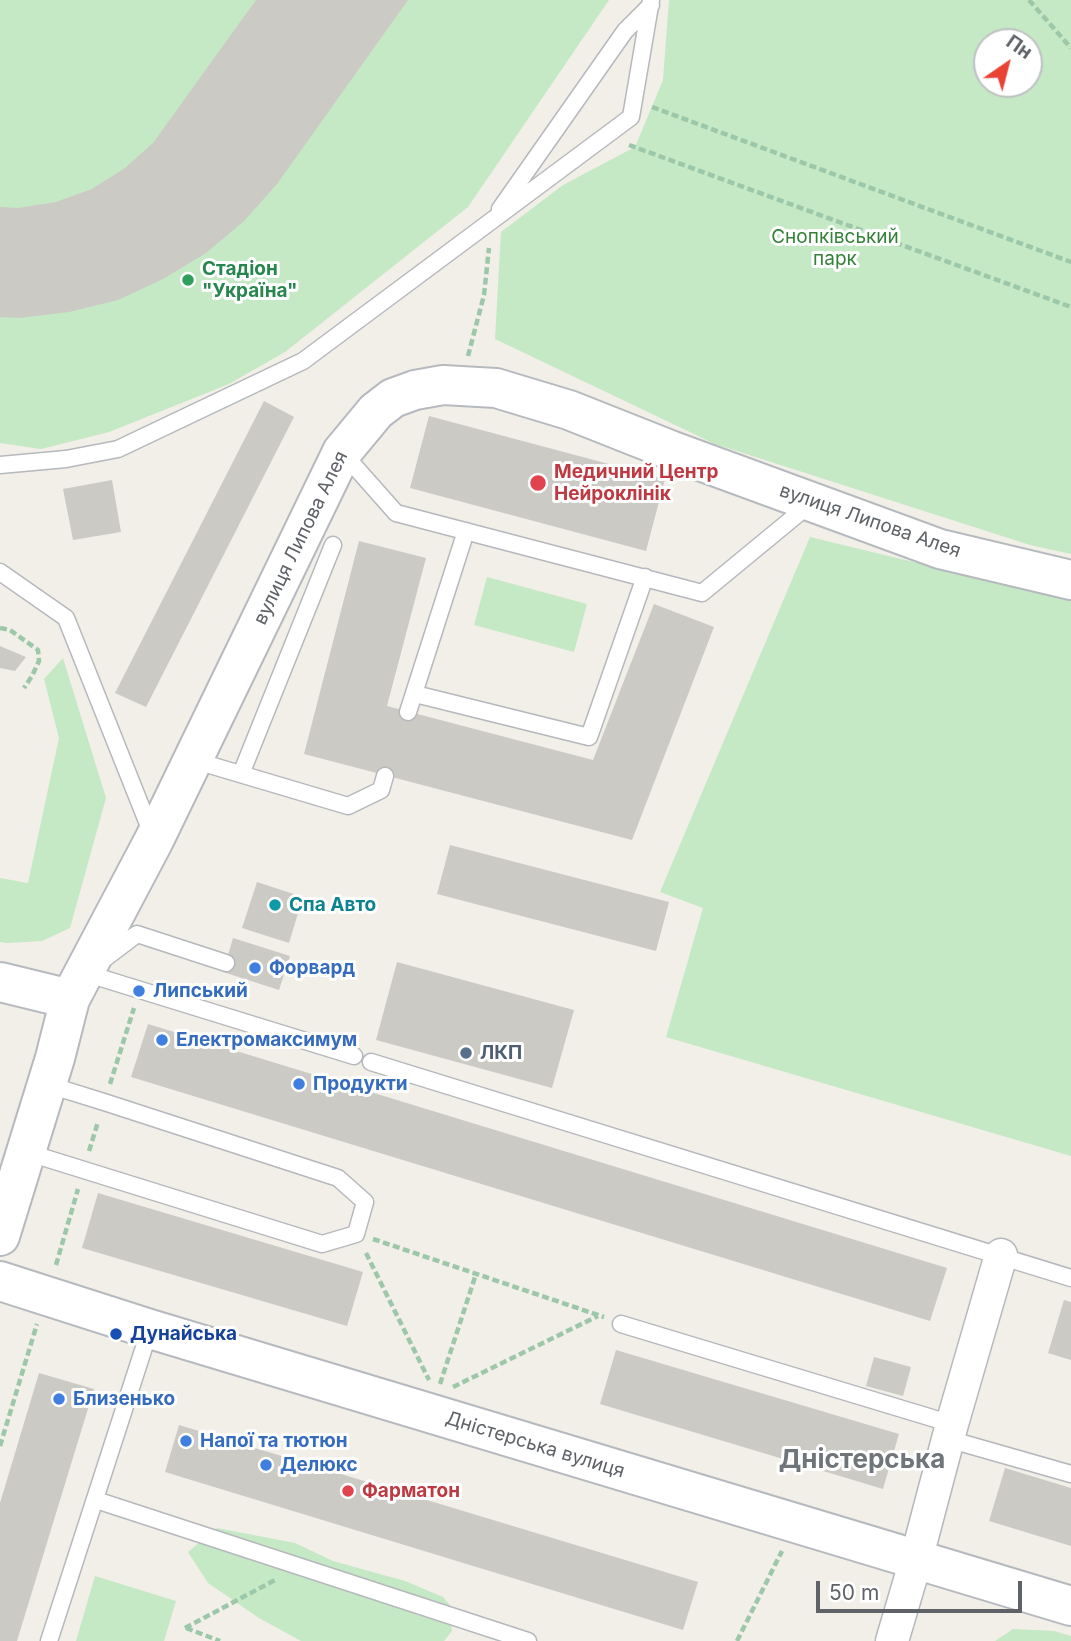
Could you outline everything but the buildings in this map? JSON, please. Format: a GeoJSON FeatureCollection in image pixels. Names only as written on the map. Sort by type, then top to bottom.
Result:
{"type":"FeatureCollection","features":[{"type":"Feature","properties":{"kind":"street","name":"вулиця Липова Алея"},"geometry":{"type":"LineString","coordinates":[[0,1236],[77,986],[154,840],[342,452],[376,411],[393,398],[415,390],[443,385],[496,388],[569,410],[940,549],[1071,580]]}},
{"type":"Feature","properties":{"kind":"street"},"geometry":{"type":"LineString","coordinates":[[0,982],[77,986]]}},
{"type":"Feature","properties":{"kind":"street"},"geometry":{"type":"LineString","coordinates":[[892,1641],[1000,1255]]}},
{"type":"Feature","properties":{"kind":"street","name":"Дністерська вулиця"},"geometry":{"type":"LineString","coordinates":[[0,1281],[149,1329],[1071,1606]]}},
{"type":"Feature","properties":{"kind":"lane"},"geometry":{"type":"LineString","coordinates":[[0,466],[66,459],[118,449],[303,361],[631,117],[651,2]]}},
{"type":"Feature","properties":{"kind":"lane"},"geometry":{"type":"LineString","coordinates":[[493,220],[625,31],[651,2]]}},
{"type":"Feature","properties":{"kind":"lane"},"geometry":{"type":"LineString","coordinates":[[342,452],[397,513],[702,593],[812,503]]}},
{"type":"Feature","properties":{"kind":"lane"},"geometry":{"type":"LineString","coordinates":[[408,712],[466,531]]}},
{"type":"Feature","properties":{"kind":"lane"},"geometry":{"type":"LineString","coordinates":[[241,774],[333,545]]}},
{"type":"Feature","properties":{"kind":"lane"},"geometry":{"type":"LineString","coordinates":[[0,572],[66,618],[154,840]]}},
{"type":"Feature","properties":{"kind":"lane"},"geometry":{"type":"LineString","coordinates":[[415,694],[589,737],[645,577]]}},
{"type":"Feature","properties":{"kind":"lane"},"geometry":{"type":"LineString","coordinates":[[193,760],[348,806],[381,790],[385,775]]}},
{"type":"Feature","properties":{"kind":"lane"},"geometry":{"type":"LineString","coordinates":[[77,986],[137,934],[226,963]]}},
{"type":"Feature","properties":{"kind":"lane"},"geometry":{"type":"LineString","coordinates":[[77,986],[139,990],[354,1056]]}},
{"type":"Feature","properties":{"kind":"lane"},"geometry":{"type":"LineString","coordinates":[[371,1062],[1071,1278]]}},
{"type":"Feature","properties":{"kind":"lane"},"geometry":{"type":"LineString","coordinates":[[26,1152],[322,1244],[356,1234],[365,1202],[338,1178],[46,1084]]}},
{"type":"Feature","properties":{"kind":"lane"},"geometry":{"type":"LineString","coordinates":[[621,1324],[1071,1474]]}},
{"type":"Feature","properties":{"kind":"lane"},"geometry":{"type":"LineString","coordinates":[[49,1641],[149,1329]]}},
{"type":"Feature","properties":{"kind":"lane"},"geometry":{"type":"LineString","coordinates":[[96,1500],[528,1641]]}},
{"type":"Feature","properties":{"kind":"path"},"geometry":{"type":"LineString","coordinates":[[1029,0],[1071,48]]}},
{"type":"Feature","properties":{"kind":"path"},"geometry":{"type":"LineString","coordinates":[[635,101],[1071,262]]}},
{"type":"Feature","properties":{"kind":"path"},"geometry":{"type":"LineString","coordinates":[[605,136],[1071,307]]}},
{"type":"Feature","properties":{"kind":"path"},"geometry":{"type":"LineString","coordinates":[[467,365],[484,295],[493,220]]}},
{"type":"Feature","properties":{"kind":"path"},"geometry":{"type":"LineString","coordinates":[[0,628],[10,630],[38,650],[39,661],[24,688]]}},
{"type":"Feature","properties":{"kind":"path"},"geometry":{"type":"LineString","coordinates":[[112,1079],[139,990]]}},
{"type":"Feature","properties":{"kind":"path"},"geometry":{"type":"LineString","coordinates":[[356,1234],[598,1315],[449,1389]]}},
{"type":"Feature","properties":{"kind":"path"},"geometry":{"type":"LineString","coordinates":[[356,1234],[430,1383]]}},
{"type":"Feature","properties":{"kind":"path"},"geometry":{"type":"LineString","coordinates":[[437,1395],[476,1274]]}},
{"type":"Feature","properties":{"kind":"path"},"geometry":{"type":"LineString","coordinates":[[737,1641],[782,1550]]}},
{"type":"Feature","properties":{"kind":"path"},"geometry":{"type":"LineString","coordinates":[[220,1641],[185,1628],[300,1567]]}},
{"type":"Feature","properties":{"kind":"green space","name":"Стадіон \"Україна\""},"geometry":{"type":"Polygon","coordinates":[[[0,0],[609,0],[468,207],[285,352],[229,384],[109,432],[41,449],[0,443],[0,0]]]}},
{"type":"Feature","properties":{"kind":"green space","name":"Снопківський парк"},"geometry":{"type":"Polygon","coordinates":[[[669,0],[1071,0],[1071,554],[1030,545],[715,444],[495,339],[501,232],[563,185],[635,147],[663,80],[669,0]]]}},
{"type":"Feature","properties":{"kind":"green space"},"geometry":{"type":"Polygon","coordinates":[[[810,537],[1071,600],[1071,1156],[666,1037],[703,908],[660,892],[810,537]]]}},
{"type":"Feature","properties":{"kind":"green space"},"geometry":{"type":"Polygon","coordinates":[[[487,577],[587,604],[574,652],[474,625],[487,577]]]}},
{"type":"Feature","properties":{"kind":"green space"},"geometry":{"type":"Polygon","coordinates":[[[63,658],[106,798],[70,928],[42,941],[0,942],[0,878],[28,883],[59,738],[44,679],[63,658]]]}},
{"type":"Feature","properties":{"kind":"green space"},"geometry":{"type":"Polygon","coordinates":[[[217,1528],[295,1543],[333,1561],[405,1581],[443,1597],[449,1604],[452,1631],[444,1641],[301,1641],[259,1618],[208,1583],[188,1552],[217,1528]]]}},
{"type":"Feature","properties":{"kind":"green space"},"geometry":{"type":"Polygon","coordinates":[[[95,1576],[176,1601],[164,1641],[76,1641],[95,1576]]]}},
{"type":"Feature","properties":{"kind":"green space"},"geometry":{"type":"Polygon","coordinates":[[[1013,1629],[1054,1631],[1071,1636],[1071,1641],[995,1641],[1013,1629]]]}},
{"type":"Feature","properties":{"kind":"place","name":"Стадіон \"Україна\""},"geometry":{"type":"Point","coordinates":[188,280]}},
{"type":"Feature","properties":{"kind":"place","name":"Медичний Центр Нейроклінік"},"geometry":{"type":"Point","coordinates":[538,483]}},
{"type":"Feature","properties":{"kind":"place","name":"Спа Авто"},"geometry":{"type":"Point","coordinates":[275,905]}},
{"type":"Feature","properties":{"kind":"place","name":"Форвард"},"geometry":{"type":"Point","coordinates":[255,968]}},
{"type":"Feature","properties":{"kind":"place","name":"Липський"},"geometry":{"type":"Point","coordinates":[139,991]}},
{"type":"Feature","properties":{"kind":"place","name":"Електромаксимум"},"geometry":{"type":"Point","coordinates":[162,1040]}},
{"type":"Feature","properties":{"kind":"place","name":"ЛКП"},"geometry":{"type":"Point","coordinates":[466,1053]}},
{"type":"Feature","properties":{"kind":"place","name":"Продукти"},"geometry":{"type":"Point","coordinates":[299,1084]}},
{"type":"Feature","properties":{"kind":"place","name":"Дунайська"},"geometry":{"type":"Point","coordinates":[116,1334]}},
{"type":"Feature","properties":{"kind":"place","name":"Близенько"},"geometry":{"type":"Point","coordinates":[59,1399]}},
{"type":"Feature","properties":{"kind":"place","name":"Напої та тютюн"},"geometry":{"type":"Point","coordinates":[186,1441]}},
{"type":"Feature","properties":{"kind":"place","name":"Делюкс"},"geometry":{"type":"Point","coordinates":[266,1465]}},
{"type":"Feature","properties":{"kind":"place","name":"Фарматон"},"geometry":{"type":"Point","coordinates":[348,1491]}},
{"type":"Feature","properties":{"kind":"district","name":"Дністерська"},"geometry":{"type":"Point","coordinates":[862,1460]}}]}
